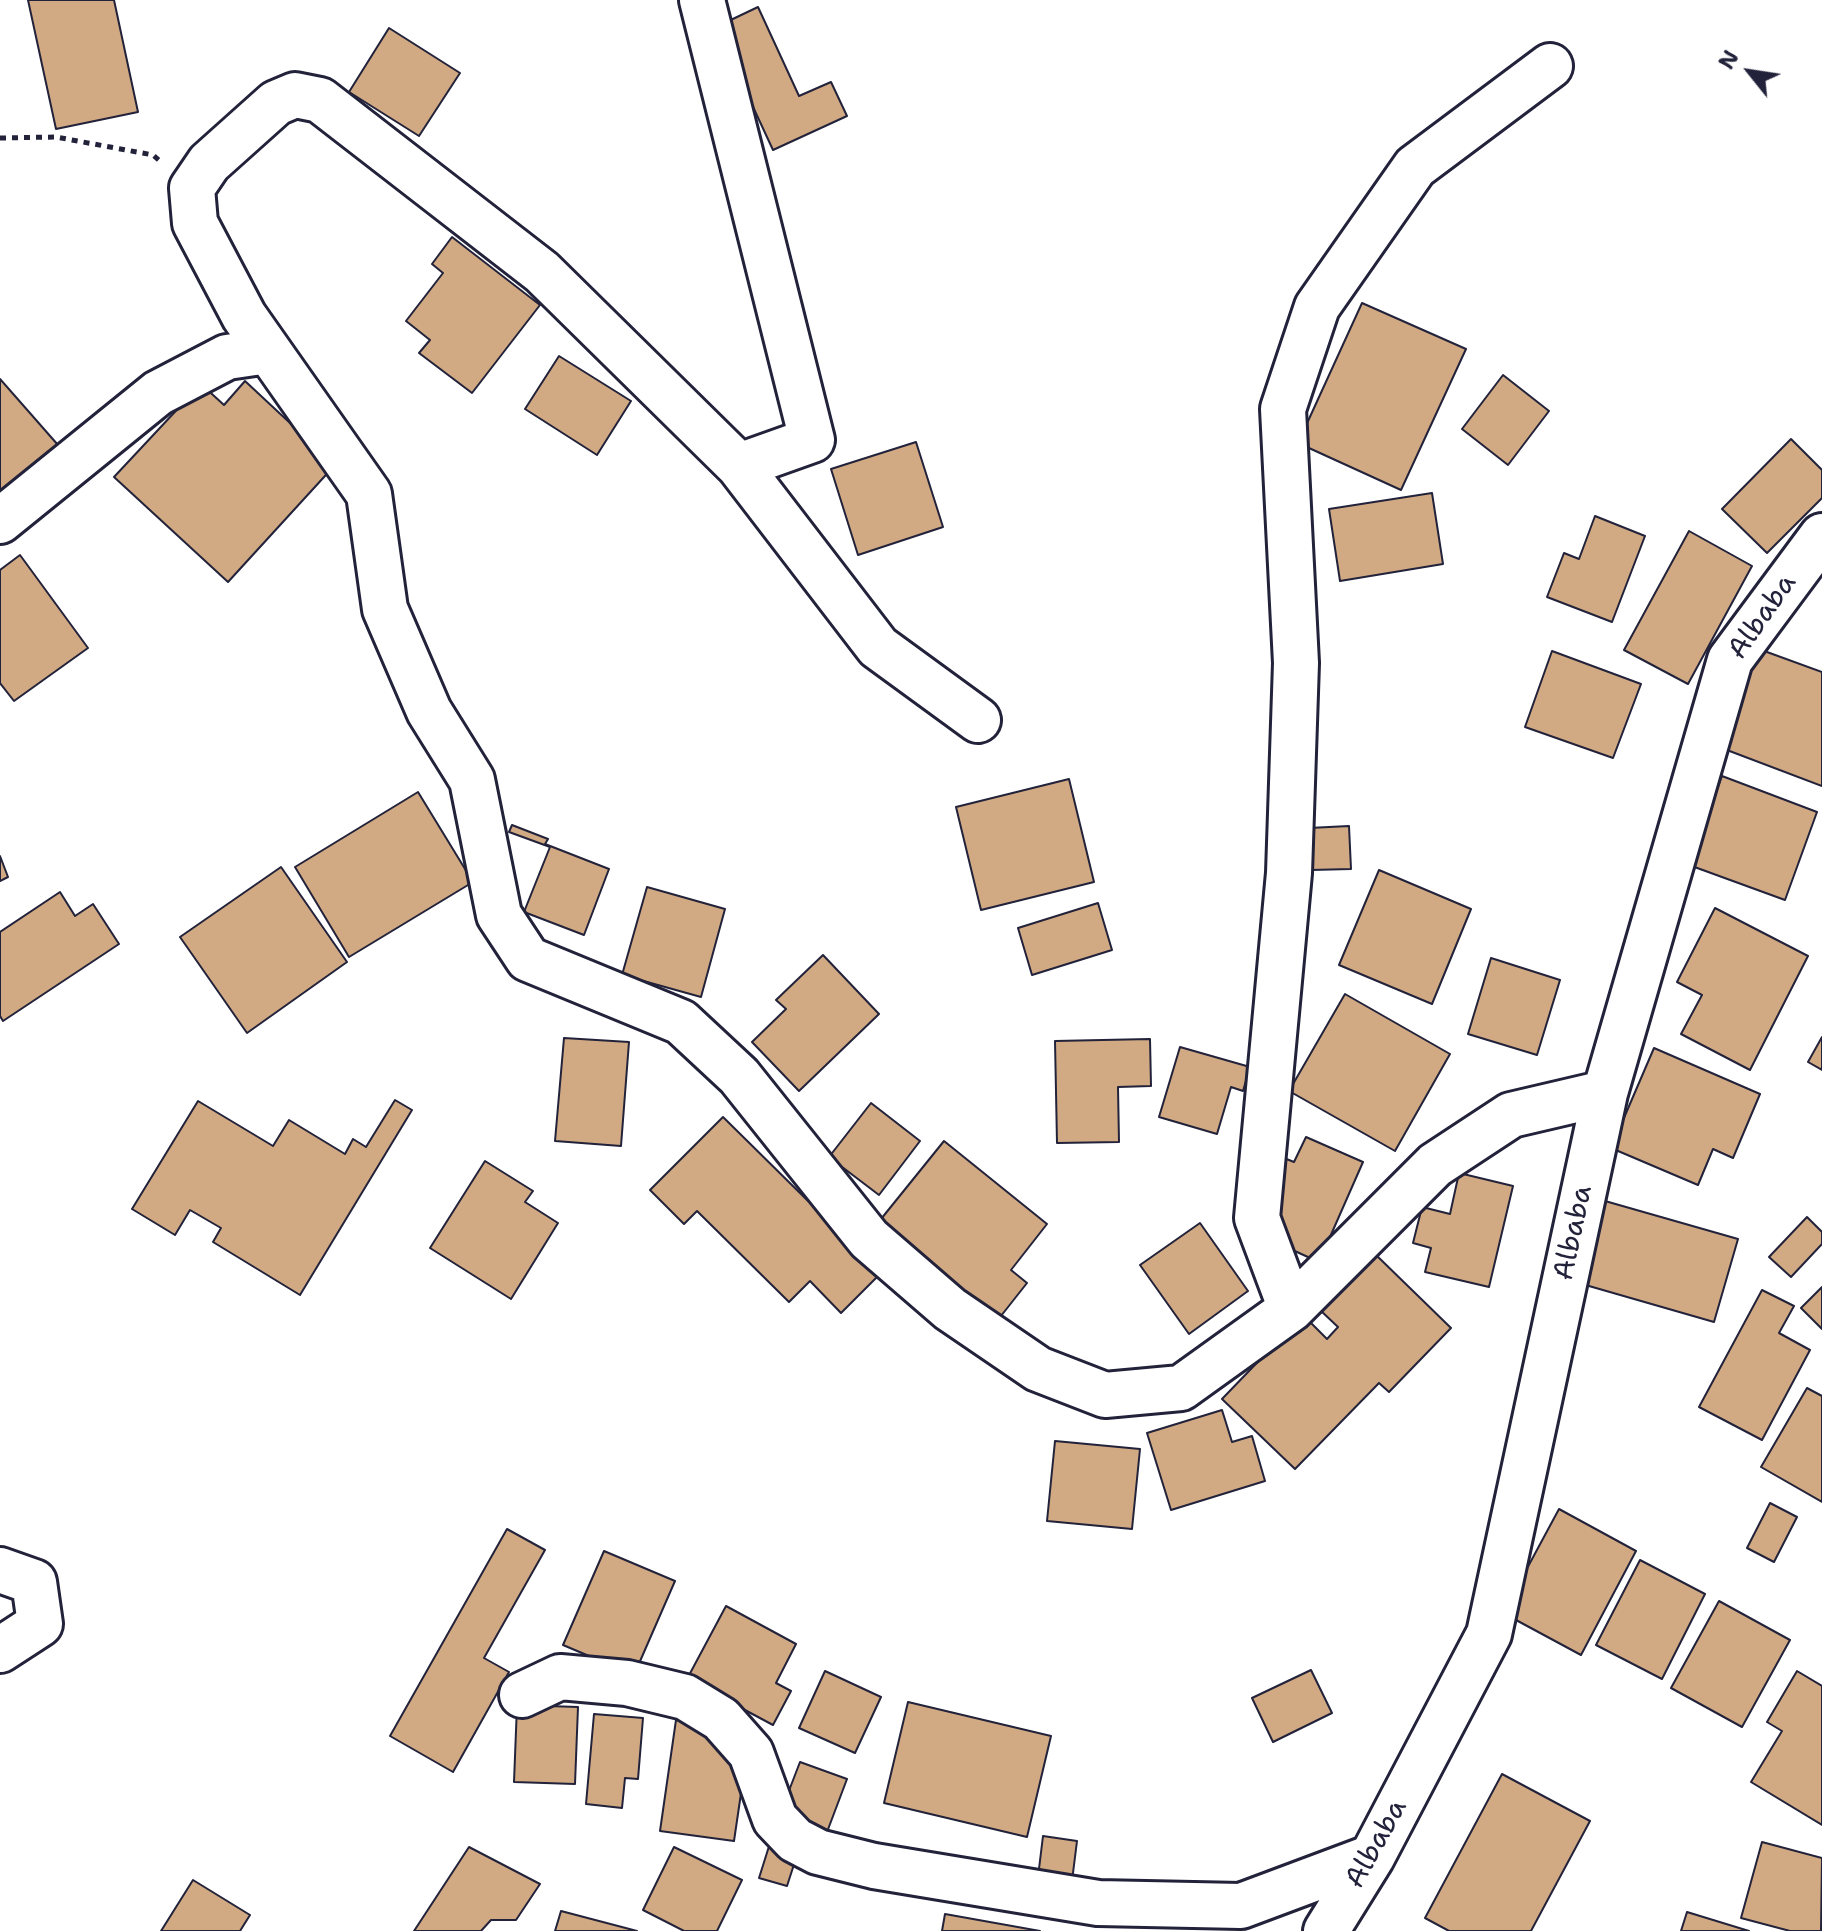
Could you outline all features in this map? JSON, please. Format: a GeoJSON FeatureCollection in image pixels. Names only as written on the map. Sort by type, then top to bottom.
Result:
{"type":"FeatureCollection","features":[{"type":"Feature","properties":{"kind":"street"},"geometry":{"type":"LineString","coordinates":[[702,0],[812,440],[739,466]]}},
{"type":"Feature","properties":{"kind":"street"},"geometry":{"type":"LineString","coordinates":[[1291,1309],[1257,1218],[1289,873],[1296,663],[1283,409],[1317,307],[1415,167],[1550,66]]}},
{"type":"Feature","properties":{"kind":"street"},"geometry":{"type":"LineString","coordinates":[[978,720],[878,647],[739,466],[542,272],[320,100],[295,95],[276,103],[209,163],[192,188],[195,223],[244,316],[369,494],[385,609],[429,711],[472,780],[499,915],[528,959],[681,1022],[739,1076],[869,1239],[950,1309],[1038,1369],[1105,1395],[1181,1388],[1291,1309],[1435,1165],[1511,1115],[1605,1093]]}},
{"type":"Feature","properties":{"kind":"street"},"geometry":{"type":"LineString","coordinates":[[0,521],[158,393],[227,357],[268,351]]}},
{"type":"Feature","properties":{"kind":"street","name":"Albaba"},"geometry":{"type":"LineString","coordinates":[[1326,1931],[1372,1857],[1489,1634],[1605,1093],[1730,660],[1822,536]]}},
{"type":"Feature","properties":{"kind":"street"},"geometry":{"type":"LineString","coordinates":[[0,1570],[34,1582],[40,1624],[0,1650]]}},
{"type":"Feature","properties":{"kind":"street"},"geometry":{"type":"LineString","coordinates":[[522,1695],[560,1677],[627,1683],[685,1697],[721,1719],[751,1753],[775,1819],[795,1840],[818,1852],[1095,1917],[1241,1906],[1372,1857]]}},
{"type":"Feature","properties":{"kind":"path"},"geometry":{"type":"LineString","coordinates":[[0,138],[56,137],[153,155],[192,188]]}},
{"type":"Feature","properties":{"kind":"building"},"geometry":{"type":"Polygon","coordinates":[[[28,0],[114,0],[138,112],[56,129],[28,0]]]}},
{"type":"Feature","properties":{"kind":"building"},"geometry":{"type":"Polygon","coordinates":[[[758,7],[799,96],[831,82],[847,116],[773,150],[716,27],[758,7]]]}},
{"type":"Feature","properties":{"kind":"building"},"geometry":{"type":"Polygon","coordinates":[[[389,28],[460,73],[419,136],[349,92],[389,28]]]}},
{"type":"Feature","properties":{"kind":"building"},"geometry":{"type":"Polygon","coordinates":[[[452,237],[540,305],[472,393],[419,353],[430,340],[406,321],[443,273],[432,264],[452,237]]]}},
{"type":"Feature","properties":{"kind":"building"},"geometry":{"type":"Polygon","coordinates":[[[1362,303],[1466,349],[1401,490],[1298,443],[1362,303]]]}},
{"type":"Feature","properties":{"kind":"building"},"geometry":{"type":"Polygon","coordinates":[[[559,356],[631,401],[597,455],[525,409],[559,356]]]}},
{"type":"Feature","properties":{"kind":"building"},"geometry":{"type":"Polygon","coordinates":[[[1503,375],[1549,411],[1508,465],[1462,429],[1503,375]]]}},
{"type":"Feature","properties":{"kind":"building"},"geometry":{"type":"Polygon","coordinates":[[[0,379],[58,445],[0,496],[0,379]]]}},
{"type":"Feature","properties":{"kind":"building"},"geometry":{"type":"Polygon","coordinates":[[[245,381],[335,465],[228,582],[114,477],[201,384],[224,405],[245,381]]]}},
{"type":"Feature","properties":{"kind":"building"},"geometry":{"type":"Polygon","coordinates":[[[1791,439],[1822,470],[1822,498],[1767,553],[1722,509],[1791,439]]]}},
{"type":"Feature","properties":{"kind":"building"},"geometry":{"type":"Polygon","coordinates":[[[916,442],[943,527],[858,555],[831,469],[916,442]]]}},
{"type":"Feature","properties":{"kind":"building"},"geometry":{"type":"Polygon","coordinates":[[[1432,493],[1443,564],[1340,581],[1329,509],[1432,493]]]}},
{"type":"Feature","properties":{"kind":"building"},"geometry":{"type":"Polygon","coordinates":[[[1595,516],[1645,536],[1612,622],[1547,597],[1564,553],[1579,559],[1595,516]]]}},
{"type":"Feature","properties":{"kind":"building"},"geometry":{"type":"Polygon","coordinates":[[[1689,531],[1752,566],[1688,684],[1624,650],[1689,531]]]}},
{"type":"Feature","properties":{"kind":"building"},"geometry":{"type":"Polygon","coordinates":[[[20,555],[88,648],[14,701],[0,683],[0,570],[20,555]]]}},
{"type":"Feature","properties":{"kind":"building"},"geometry":{"type":"Polygon","coordinates":[[[1756,648],[1822,672],[1822,786],[1719,747],[1756,648]]]}},
{"type":"Feature","properties":{"kind":"building"},"geometry":{"type":"Polygon","coordinates":[[[1552,651],[1641,684],[1613,758],[1525,727],[1552,651]]]}},
{"type":"Feature","properties":{"kind":"building"},"geometry":{"type":"Polygon","coordinates":[[[1722,776],[1817,812],[1785,900],[1689,865],[1722,776]]]}},
{"type":"Feature","properties":{"kind":"building"},"geometry":{"type":"Polygon","coordinates":[[[1069,779],[1094,882],[981,910],[956,807],[1069,779]]]}},
{"type":"Feature","properties":{"kind":"building"},"geometry":{"type":"Polygon","coordinates":[[[418,792],[473,882],[349,957],[295,867],[418,792]]]}},
{"type":"Feature","properties":{"kind":"building"},"geometry":{"type":"Polygon","coordinates":[[[512,825],[548,839],[545,844],[609,869],[584,935],[524,912],[550,847],[509,832],[512,825]]]}},
{"type":"Feature","properties":{"kind":"building"},"geometry":{"type":"Polygon","coordinates":[[[1349,826],[1351,869],[1311,870],[1309,828],[1349,826]]]}},
{"type":"Feature","properties":{"kind":"building"},"geometry":{"type":"Polygon","coordinates":[[[0,856],[8,877],[0,881],[0,856]]]}},
{"type":"Feature","properties":{"kind":"building"},"geometry":{"type":"Polygon","coordinates":[[[281,867],[347,962],[247,1033],[180,937],[281,867]]]}},
{"type":"Feature","properties":{"kind":"building"},"geometry":{"type":"Polygon","coordinates":[[[1379,870],[1471,909],[1432,1004],[1339,965],[1379,870]]]}},
{"type":"Feature","properties":{"kind":"building"},"geometry":{"type":"Polygon","coordinates":[[[647,887],[725,909],[701,997],[622,975],[647,887]]]}},
{"type":"Feature","properties":{"kind":"building"},"geometry":{"type":"Polygon","coordinates":[[[60,892],[75,916],[93,904],[119,944],[3,1021],[0,1016],[0,932],[60,892]]]}},
{"type":"Feature","properties":{"kind":"building"},"geometry":{"type":"Polygon","coordinates":[[[1098,903],[1112,950],[1032,975],[1018,928],[1098,903]]]}},
{"type":"Feature","properties":{"kind":"building"},"geometry":{"type":"Polygon","coordinates":[[[1715,908],[1808,956],[1750,1070],[1681,1034],[1702,995],[1677,982],[1715,908]]]}},
{"type":"Feature","properties":{"kind":"building"},"geometry":{"type":"Polygon","coordinates":[[[823,955],[879,1014],[799,1091],[752,1042],[786,1009],[776,1000],[823,955]]]}},
{"type":"Feature","properties":{"kind":"building"},"geometry":{"type":"Polygon","coordinates":[[[1491,958],[1560,980],[1537,1055],[1468,1034],[1491,958]]]}},
{"type":"Feature","properties":{"kind":"building"},"geometry":{"type":"Polygon","coordinates":[[[1345,994],[1450,1054],[1395,1151],[1289,1091],[1345,994]]]}},
{"type":"Feature","properties":{"kind":"building"},"geometry":{"type":"Polygon","coordinates":[[[1822,1037],[1822,1070],[1808,1062],[1822,1037]]]}},
{"type":"Feature","properties":{"kind":"building"},"geometry":{"type":"Polygon","coordinates":[[[564,1038],[629,1042],[621,1146],[555,1141],[564,1038]]]}},
{"type":"Feature","properties":{"kind":"building"},"geometry":{"type":"Polygon","coordinates":[[[1150,1039],[1151,1086],[1118,1087],[1119,1142],[1057,1143],[1055,1041],[1150,1039]]]}},
{"type":"Feature","properties":{"kind":"building"},"geometry":{"type":"Polygon","coordinates":[[[1180,1047],[1250,1067],[1243,1091],[1231,1087],[1217,1134],[1159,1117],[1180,1047]]]}},
{"type":"Feature","properties":{"kind":"building"},"geometry":{"type":"Polygon","coordinates":[[[1654,1048],[1760,1094],[1733,1158],[1713,1149],[1698,1185],[1611,1148],[1654,1048]]]}},
{"type":"Feature","properties":{"kind":"building"},"geometry":{"type":"Polygon","coordinates":[[[395,1100],[412,1110],[300,1295],[213,1242],[221,1228],[190,1210],[175,1235],[132,1209],[198,1101],[273,1146],[289,1120],[345,1154],[353,1139],[366,1147],[395,1100]]]}},
{"type":"Feature","properties":{"kind":"building"},"geometry":{"type":"Polygon","coordinates":[[[871,1103],[920,1141],[879,1195],[829,1157],[871,1103]]]}},
{"type":"Feature","properties":{"kind":"building"},"geometry":{"type":"Polygon","coordinates":[[[723,1117],[881,1273],[841,1313],[810,1281],[789,1302],[697,1211],[684,1224],[650,1190],[723,1117]]]}},
{"type":"Feature","properties":{"kind":"building"},"geometry":{"type":"Polygon","coordinates":[[[1306,1137],[1363,1162],[1319,1262],[1277,1243],[1270,1189],[1284,1158],[1294,1162],[1306,1137]]]}},
{"type":"Feature","properties":{"kind":"building"},"geometry":{"type":"Polygon","coordinates":[[[944,1141],[1047,1224],[1011,1270],[1027,1283],[997,1321],[877,1224],[944,1141]]]}},
{"type":"Feature","properties":{"kind":"building"},"geometry":{"type":"Polygon","coordinates":[[[485,1161],[533,1191],[525,1202],[558,1223],[511,1299],[430,1248],[485,1161]]]}},
{"type":"Feature","properties":{"kind":"building"},"geometry":{"type":"Polygon","coordinates":[[[1459,1173],[1513,1186],[1489,1287],[1425,1272],[1431,1248],[1413,1243],[1422,1207],[1450,1214],[1459,1173]]]}},
{"type":"Feature","properties":{"kind":"building"},"geometry":{"type":"Polygon","coordinates":[[[1605,1201],[1738,1239],[1714,1322],[1582,1284],[1605,1201]]]}},
{"type":"Feature","properties":{"kind":"building"},"geometry":{"type":"Polygon","coordinates":[[[1807,1217],[1822,1232],[1822,1244],[1791,1277],[1769,1257],[1807,1217]]]}},
{"type":"Feature","properties":{"kind":"building"},"geometry":{"type":"Polygon","coordinates":[[[1200,1223],[1248,1291],[1189,1334],[1140,1265],[1200,1223]]]}},
{"type":"Feature","properties":{"kind":"building"},"geometry":{"type":"Polygon","coordinates":[[[1374,1253],[1451,1328],[1389,1392],[1379,1383],[1295,1469],[1222,1399],[1303,1315],[1327,1339],[1338,1327],[1320,1310],[1374,1253]]]}},
{"type":"Feature","properties":{"kind":"building"},"geometry":{"type":"Polygon","coordinates":[[[1822,1287],[1822,1329],[1801,1308],[1822,1287]]]}},
{"type":"Feature","properties":{"kind":"building"},"geometry":{"type":"Polygon","coordinates":[[[1762,1290],[1794,1306],[1779,1333],[1810,1350],[1762,1440],[1699,1407],[1762,1290]]]}},
{"type":"Feature","properties":{"kind":"building"},"geometry":{"type":"Polygon","coordinates":[[[1807,1388],[1822,1396],[1822,1502],[1761,1467],[1807,1388]]]}},
{"type":"Feature","properties":{"kind":"building"},"geometry":{"type":"Polygon","coordinates":[[[1222,1410],[1232,1442],[1252,1436],[1265,1481],[1171,1510],[1147,1433],[1222,1410]]]}},
{"type":"Feature","properties":{"kind":"building"},"geometry":{"type":"Polygon","coordinates":[[[1055,1441],[1140,1449],[1132,1529],[1047,1521],[1055,1441]]]}},
{"type":"Feature","properties":{"kind":"building"},"geometry":{"type":"Polygon","coordinates":[[[1770,1503],[1797,1517],[1774,1562],[1747,1548],[1770,1503]]]}},
{"type":"Feature","properties":{"kind":"building"},"geometry":{"type":"Polygon","coordinates":[[[1559,1509],[1636,1551],[1581,1655],[1503,1613],[1559,1509]]]}},
{"type":"Feature","properties":{"kind":"building"},"geometry":{"type":"Polygon","coordinates":[[[507,1529],[545,1550],[484,1658],[509,1672],[453,1772],[390,1736],[507,1529]]]}},
{"type":"Feature","properties":{"kind":"building"},"geometry":{"type":"Polygon","coordinates":[[[604,1551],[675,1581],[634,1675],[563,1645],[604,1551]]]}},
{"type":"Feature","properties":{"kind":"building"},"geometry":{"type":"Polygon","coordinates":[[[1640,1560],[1705,1594],[1662,1679],[1596,1645],[1640,1560]]]}},
{"type":"Feature","properties":{"kind":"building"},"geometry":{"type":"Polygon","coordinates":[[[1719,1601],[1790,1640],[1742,1727],[1671,1688],[1719,1601]]]}},
{"type":"Feature","properties":{"kind":"building"},"geometry":{"type":"Polygon","coordinates":[[[726,1606],[796,1644],[776,1683],[791,1691],[773,1725],[687,1679],[726,1606]]]}},
{"type":"Feature","properties":{"kind":"building"},"geometry":{"type":"Polygon","coordinates":[[[1311,1670],[1332,1713],[1273,1742],[1252,1698],[1311,1670]]]}},
{"type":"Feature","properties":{"kind":"building"},"geometry":{"type":"Polygon","coordinates":[[[825,1671],[881,1697],[855,1753],[799,1728],[825,1671]]]}},
{"type":"Feature","properties":{"kind":"building"},"geometry":{"type":"Polygon","coordinates":[[[1797,1671],[1822,1686],[1822,1825],[1751,1782],[1782,1731],[1767,1722],[1797,1671]]]}},
{"type":"Feature","properties":{"kind":"building"},"geometry":{"type":"Polygon","coordinates":[[[908,1702],[1051,1736],[1027,1837],[884,1803],[908,1702]]]}},
{"type":"Feature","properties":{"kind":"building"},"geometry":{"type":"Polygon","coordinates":[[[517,1705],[578,1707],[575,1784],[514,1782],[517,1705]]]}},
{"type":"Feature","properties":{"kind":"building"},"geometry":{"type":"Polygon","coordinates":[[[594,1714],[643,1718],[638,1779],[625,1778],[622,1808],[586,1804],[594,1714]]]}},
{"type":"Feature","properties":{"kind":"building"},"geometry":{"type":"Polygon","coordinates":[[[676,1720],[711,1725],[744,1773],[734,1841],[660,1831],[676,1720]]]}},
{"type":"Feature","properties":{"kind":"building"},"geometry":{"type":"Polygon","coordinates":[[[800,1762],[847,1779],[824,1840],[780,1814],[800,1762]]]}},
{"type":"Feature","properties":{"kind":"building"},"geometry":{"type":"Polygon","coordinates":[[[1502,1774],[1590,1821],[1531,1931],[1449,1931],[1425,1918],[1502,1774]]]}},
{"type":"Feature","properties":{"kind":"building"},"geometry":{"type":"Polygon","coordinates":[[[1043,1836],[1077,1841],[1072,1881],[1038,1877],[1043,1836]]]}},
{"type":"Feature","properties":{"kind":"building"},"geometry":{"type":"Polygon","coordinates":[[[771,1840],[799,1849],[787,1886],[759,1878],[771,1840]]]}},
{"type":"Feature","properties":{"kind":"building"},"geometry":{"type":"Polygon","coordinates":[[[1762,1842],[1822,1858],[1821,1931],[1790,1931],[1741,1918],[1762,1842]]]}},
{"type":"Feature","properties":{"kind":"building"},"geometry":{"type":"Polygon","coordinates":[[[469,1847],[540,1884],[516,1920],[491,1920],[481,1931],[414,1931],[469,1847]]]}},
{"type":"Feature","properties":{"kind":"building"},"geometry":{"type":"Polygon","coordinates":[[[674,1847],[742,1880],[717,1931],[684,1931],[643,1910],[674,1847]]]}},
{"type":"Feature","properties":{"kind":"building"},"geometry":{"type":"Polygon","coordinates":[[[193,1880],[250,1915],[240,1931],[161,1931],[193,1880]]]}},
{"type":"Feature","properties":{"kind":"building"},"geometry":{"type":"Polygon","coordinates":[[[561,1911],[637,1931],[555,1931],[561,1911]]]}},
{"type":"Feature","properties":{"kind":"building"},"geometry":{"type":"Polygon","coordinates":[[[1687,1912],[1749,1931],[1681,1931],[1687,1912]]]}},
{"type":"Feature","properties":{"kind":"building"},"geometry":{"type":"Polygon","coordinates":[[[945,1914],[1040,1931],[942,1931],[945,1914]]]}}]}
